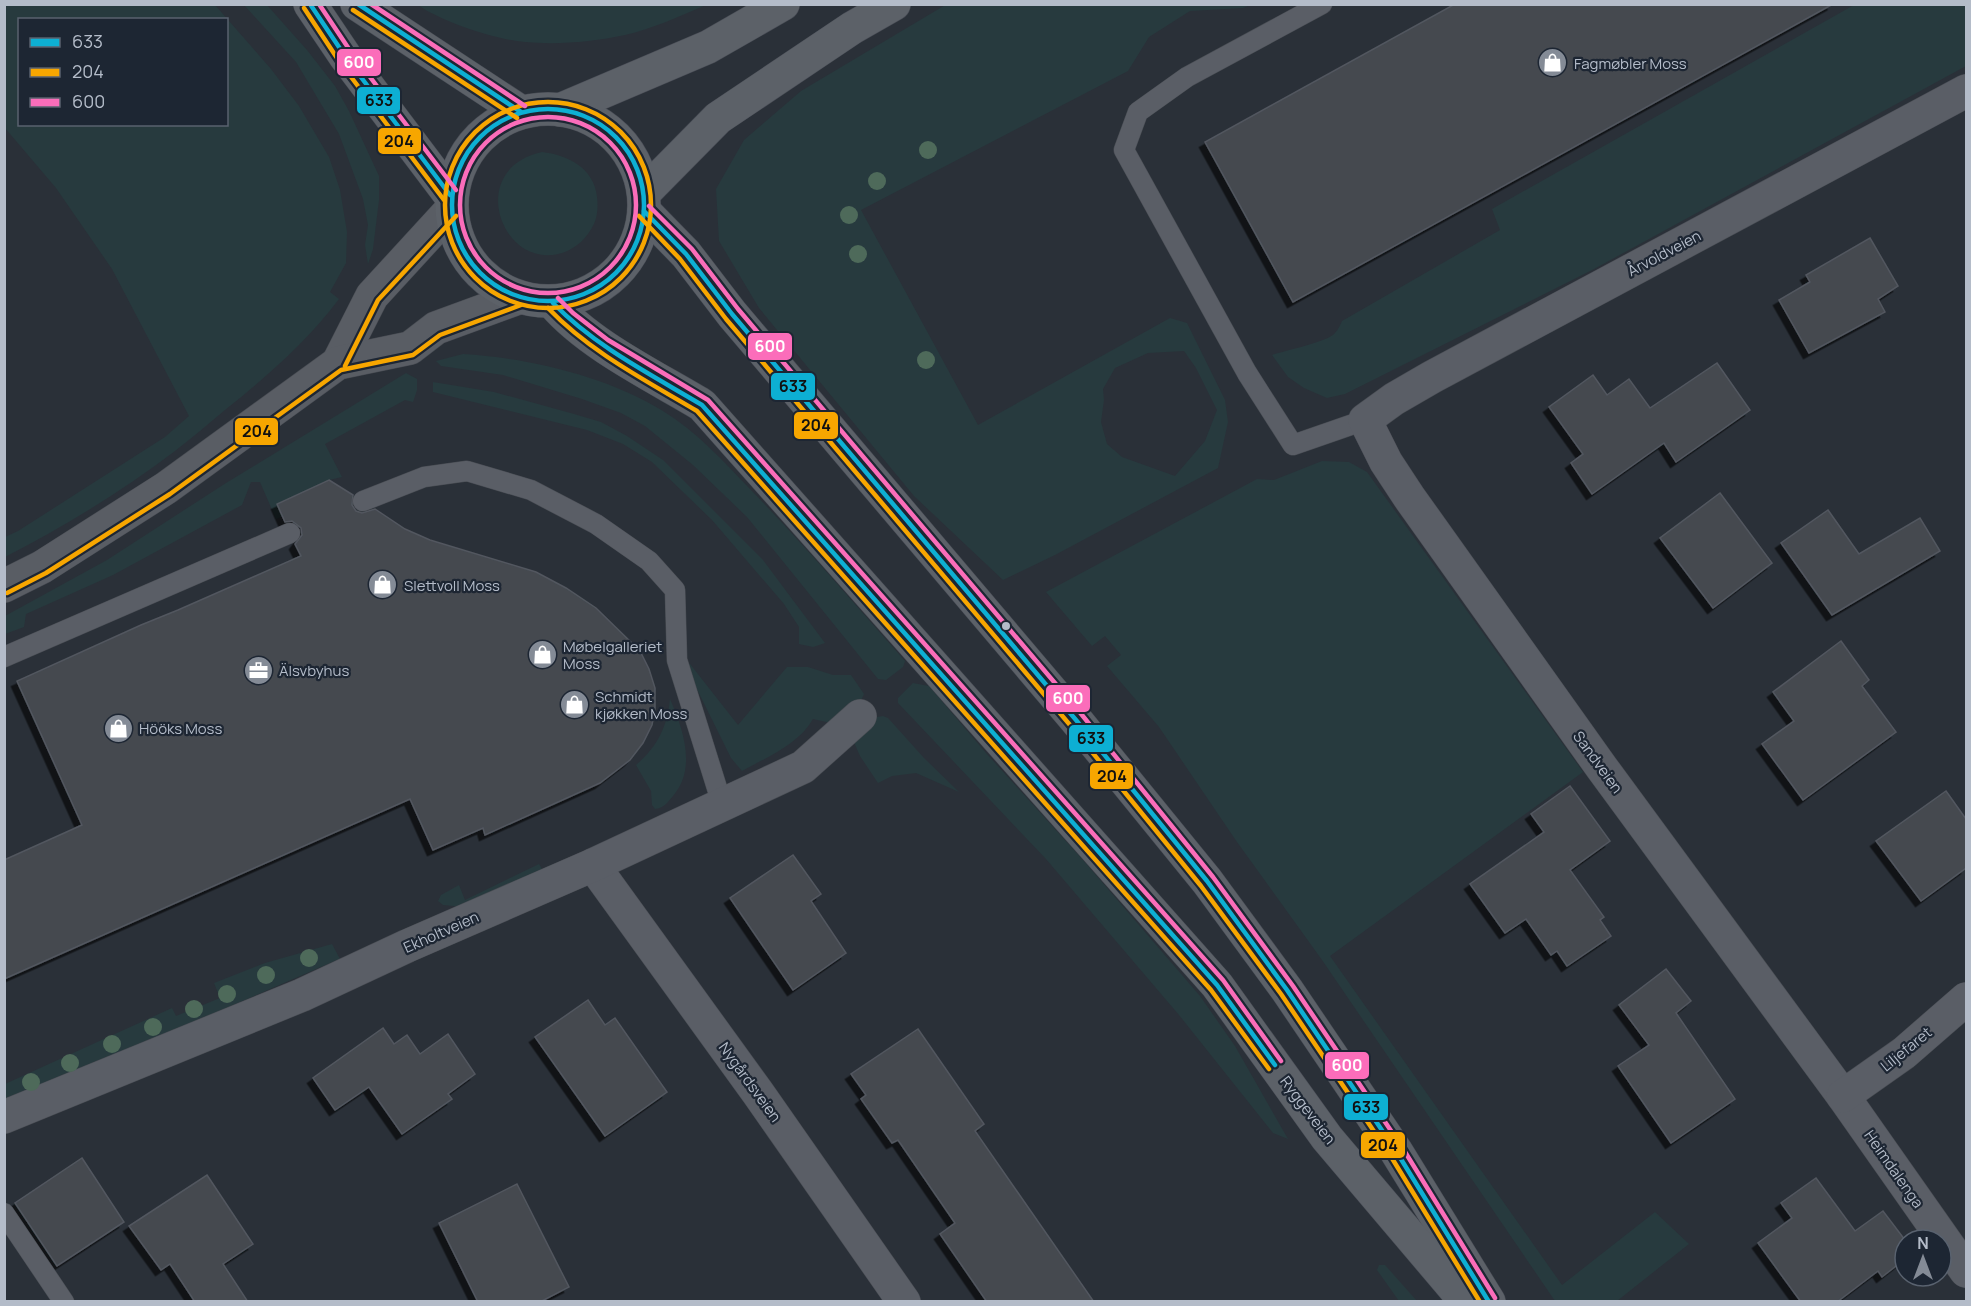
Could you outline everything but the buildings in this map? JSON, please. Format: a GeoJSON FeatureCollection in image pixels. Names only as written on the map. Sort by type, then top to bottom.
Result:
{"type":"FeatureCollection","features":[{"type":"Feature","properties":{"kind":"main road"},"geometry":{"type":"LineString","coordinates":[[310,4],[450,203],[470,265],[518,298],[553,303],[587,294],[616,274],[636,245],[644,202],[718,118],[852,28],[894,4]]}},
{"type":"Feature","properties":{"kind":"main road"},"geometry":{"type":"LineString","coordinates":[[357,4],[521,112]]}},
{"type":"Feature","properties":{"kind":"main road"},"geometry":{"type":"LineString","coordinates":[[560,110],[708,47],[783,4]]}},
{"type":"Feature","properties":{"kind":"main road"},"geometry":{"type":"LineString","coordinates":[[450,203],[462,159],[487,130],[521,112],[560,110],[590,119],[616,137],[634,163],[644,202],[732,314],[1076,720],[1207,881],[1287,990],[1377,1122],[1489,1302]]}},
{"type":"Feature","properties":{"kind":"main road","name":"Ryggeveien"},"geometry":{"type":"LineString","coordinates":[[553,303],[566,318],[606,347],[702,405],[1217,985],[1327,1138],[1466,1302]]}},
{"type":"Feature","properties":{"kind":"street","name":"Årvoldveien"},"geometry":{"type":"LineString","coordinates":[[1365,420],[1394,399],[1432,378],[1966,91]]}},
{"type":"Feature","properties":{"kind":"street"},"geometry":{"type":"LineString","coordinates":[[338,363],[372,296],[450,203]]}},
{"type":"Feature","properties":{"kind":"street"},"geometry":{"type":"LineString","coordinates":[[4,586],[42,567],[166,488],[338,363],[410,348],[436,328],[518,298]]}},
{"type":"Feature","properties":{"kind":"street","name":"Sandveien"},"geometry":{"type":"LineString","coordinates":[[1365,420],[1386,462],[1409,497],[1609,778],[1843,1096]]}},
{"type":"Feature","properties":{"kind":"street","name":"Ekholtveien"},"geometry":{"type":"LineString","coordinates":[[4,1117],[302,995],[407,946],[593,865],[803,767],[860,716]]}},
{"type":"Feature","properties":{"kind":"street","name":"Nygårdsveien"},"geometry":{"type":"LineString","coordinates":[[593,865],[759,1093],[904,1302]]}},
{"type":"Feature","properties":{"kind":"street","name":"Liljefaret"},"geometry":{"type":"LineString","coordinates":[[1843,1096],[1904,1053],[1966,999]]}},
{"type":"Feature","properties":{"kind":"street","name":"Heimdalenga"},"geometry":{"type":"LineString","coordinates":[[1843,1096],[1966,1271]]}},
{"type":"Feature","properties":{"kind":"lane"},"geometry":{"type":"LineString","coordinates":[[1322,4],[1188,77],[1138,112],[1124,150],[1247,373],[1293,445],[1365,420]]}},
{"type":"Feature","properties":{"kind":"lane"},"geometry":{"type":"LineString","coordinates":[[363,501],[424,477],[467,471],[531,490],[596,524],[649,561],[675,590],[677,660],[722,804]]}},
{"type":"Feature","properties":{"kind":"lane"},"geometry":{"type":"LineString","coordinates":[[4,657],[290,533]]}},
{"type":"Feature","properties":{"kind":"lane"},"geometry":{"type":"LineString","coordinates":[[4,1213],[64,1302]]}},
{"type":"Feature","properties":{"kind":"green space"},"geometry":{"type":"Polygon","coordinates":[[[5,4],[215,5],[226,18],[18,18],[18,126],[228,126],[228,20],[271,69],[299,106],[329,157],[340,190],[347,232],[346,263],[330,292],[339,299],[313,330],[256,385],[155,466],[92,508],[5,557],[5,537],[18,531],[165,437],[189,416],[112,269],[56,188],[5,128],[5,4]]]}},
{"type":"Feature","properties":{"kind":"green space"},"geometry":{"type":"Polygon","coordinates":[[[947,4],[1250,5],[1243,8],[1190,11],[1149,37],[1128,71],[861,210],[978,425],[1170,318],[1187,323],[1225,400],[1228,422],[1218,468],[1055,555],[1003,580],[914,496],[759,308],[719,241],[716,189],[744,140],[801,91],[947,4]],[[1184,351],[1148,353],[1115,368],[1103,389],[1101,422],[1107,444],[1122,457],[1175,476],[1205,441],[1217,410],[1196,368],[1184,351]]]}},
{"type":"Feature","properties":{"kind":"green space"},"geometry":{"type":"Polygon","coordinates":[[[244,5],[267,5],[335,86],[349,111],[379,176],[379,200],[373,249],[368,264],[365,245],[368,225],[363,199],[339,134],[296,62],[244,5]]]}},
{"type":"Feature","properties":{"kind":"green space"},"geometry":{"type":"Polygon","coordinates":[[[418,5],[706,5],[656,26],[625,35],[588,41],[550,43],[525,42],[484,34],[440,17],[418,5]]]}},
{"type":"Feature","properties":{"kind":"green space"},"geometry":{"type":"Polygon","coordinates":[[[1854,5],[1966,5],[1966,66],[1594,269],[1345,394],[1327,398],[1304,388],[1288,377],[1272,355],[1316,343],[1331,336],[1342,321],[1500,230],[1492,209],[1854,5]]]}},
{"type":"Feature","properties":{"kind":"green space"},"geometry":{"type":"Polygon","coordinates":[[[542,152],[561,156],[585,171],[595,187],[598,207],[591,229],[577,245],[562,253],[541,255],[523,248],[509,234],[500,216],[498,196],[504,178],[518,162],[542,152]]]}},
{"type":"Feature","properties":{"kind":"green space"},"geometry":{"type":"Polygon","coordinates":[[[463,354],[514,360],[566,371],[617,388],[675,419],[719,457],[790,531],[905,661],[903,667],[886,680],[878,679],[747,517],[693,465],[645,426],[621,413],[582,399],[503,375],[441,366],[436,361],[463,354]]]}},
{"type":"Feature","properties":{"kind":"green space"},"geometry":{"type":"Polygon","coordinates":[[[406,373],[417,379],[417,390],[413,402],[405,400],[325,444],[342,477],[329,480],[278,504],[283,516],[276,519],[260,482],[251,482],[242,505],[113,575],[26,614],[24,627],[5,634],[5,616],[107,560],[226,483],[406,373]]]}},
{"type":"Feature","properties":{"kind":"green space"},"geometry":{"type":"Polygon","coordinates":[[[433,382],[494,392],[574,414],[601,422],[627,436],[663,460],[763,560],[825,643],[813,647],[799,644],[799,627],[784,604],[712,520],[652,462],[623,444],[587,430],[433,392],[433,382]]]}},
{"type":"Feature","properties":{"kind":"green space"},"geometry":{"type":"Polygon","coordinates":[[[1322,461],[1349,462],[1367,472],[1583,772],[1330,956],[1562,1285],[1655,1212],[1689,1244],[1617,1301],[1555,1301],[1322,960],[1237,842],[1159,727],[1107,666],[1121,655],[1105,636],[1092,646],[1046,592],[1257,479],[1274,480],[1322,461]]]}},
{"type":"Feature","properties":{"kind":"green space"},"geometry":{"type":"Polygon","coordinates":[[[687,663],[738,725],[787,667],[808,667],[833,675],[851,675],[864,694],[860,703],[835,724],[813,719],[791,743],[742,771],[731,758],[686,667],[687,663]]]}},
{"type":"Feature","properties":{"kind":"green space"},"geometry":{"type":"Polygon","coordinates":[[[913,683],[929,686],[1200,996],[1235,1046],[1288,1139],[1273,1133],[1179,1015],[1046,859],[898,703],[898,698],[913,683]]]}},
{"type":"Feature","properties":{"kind":"green space"},"geometry":{"type":"Polygon","coordinates":[[[670,699],[683,735],[686,761],[680,785],[673,796],[663,806],[655,809],[652,805],[651,791],[636,765],[656,743],[667,718],[670,699]]]}},
{"type":"Feature","properties":{"kind":"green space"},"geometry":{"type":"Polygon","coordinates":[[[883,716],[888,718],[959,792],[916,773],[892,776],[878,783],[860,756],[853,740],[870,718],[883,716]]]}},
{"type":"Feature","properties":{"kind":"green space"},"geometry":{"type":"Polygon","coordinates":[[[539,864],[544,872],[464,907],[443,905],[438,901],[441,895],[459,885],[465,900],[539,864]]]}},
{"type":"Feature","properties":{"kind":"green space"},"geometry":{"type":"Polygon","coordinates":[[[332,944],[340,959],[5,1102],[5,1084],[172,1008],[176,1016],[220,998],[214,983],[265,963],[332,944]]]}},
{"type":"Feature","properties":{"kind":"green space"},"geometry":{"type":"Polygon","coordinates":[[[1379,1265],[1385,1265],[1417,1301],[1399,1301],[1377,1270],[1379,1265]]]}},
{"type":"Feature","properties":{"kind":"transit line","name":"633"},"geometry":{"type":"LineString","coordinates":[[310,4],[345,56],[450,195]]}},
{"type":"Feature","properties":{"kind":"transit line","name":"600"},"geometry":{"type":"LineString","coordinates":[[319,4],[351,52],[456,190]]}},
{"type":"Feature","properties":{"kind":"transit line","name":"633"},"geometry":{"type":"LineString","coordinates":[[358,4],[521,112]]}},
{"type":"Feature","properties":{"kind":"transit line","name":"600"},"geometry":{"type":"LineString","coordinates":[[371,4],[525,106]]}},
{"type":"Feature","properties":{"kind":"transit line","name":"204"},"geometry":{"type":"LineString","coordinates":[[304,8],[339,61],[444,200]]}},
{"type":"Feature","properties":{"kind":"transit line","name":"204"},"geometry":{"type":"LineString","coordinates":[[353,10],[517,118]]}},
{"type":"Feature","properties":{"kind":"transit line","name":"204"},"geometry":{"type":"LineString","coordinates":[[538,102],[558,102],[578,106],[597,114],[614,125],[628,139],[647,175],[651,205],[647,235],[639,254],[628,271],[614,285],[578,304],[558,308],[538,308],[518,304],[499,296],[482,285],[468,271],[449,235],[445,215],[445,195],[449,175],[457,156],[468,139],[482,125],[518,106],[538,102]]}},
{"type":"Feature","properties":{"kind":"transit line","name":"633"},"geometry":{"type":"LineString","coordinates":[[548,109],[576,113],[601,125],[616,137],[628,152],[640,177],[644,205],[640,233],[628,258],[616,273],[601,285],[576,297],[548,301],[520,297],[495,285],[480,273],[468,258],[456,233],[452,205],[456,177],[468,152],[480,137],[495,125],[520,113],[548,109]]}},
{"type":"Feature","properties":{"kind":"transit line","name":"600"},"geometry":{"type":"LineString","coordinates":[[548,117],[565,118],[582,123],[610,143],[630,171],[635,188],[636,205],[635,222],[630,239],[610,267],[582,287],[565,292],[548,293],[531,292],[514,287],[486,267],[466,239],[461,222],[460,205],[461,188],[466,171],[486,143],[514,123],[531,118],[548,117]]}},
{"type":"Feature","properties":{"kind":"transit line","name":"600"},"geometry":{"type":"LineString","coordinates":[[649,206],[692,249],[738,309],[1082,715],[1213,877],[1293,986],[1402,1147],[1495,1298]]}},
{"type":"Feature","properties":{"kind":"transit line","name":"633"},"geometry":{"type":"LineString","coordinates":[[644,211],[686,254],[732,314],[1076,720],[1207,881],[1287,990],[1396,1151],[1489,1302]]}},
{"type":"Feature","properties":{"kind":"transit line","name":"204"},"geometry":{"type":"LineString","coordinates":[[345,366],[378,300],[456,216]]}},
{"type":"Feature","properties":{"kind":"transit line","name":"204"},"geometry":{"type":"LineString","coordinates":[[639,216],[680,259],[726,319],[1070,725],[1201,886],[1281,994],[1390,1155],[1480,1302]]}},
{"type":"Feature","properties":{"kind":"transit line","name":"600"},"geometry":{"type":"LineString","coordinates":[[558,298],[573,313],[608,340],[708,400],[1223,980],[1281,1061]]}},
{"type":"Feature","properties":{"kind":"transit line","name":"633"},"geometry":{"type":"LineString","coordinates":[[553,303],[605,346],[702,405],[1217,985],[1275,1065]]}},
{"type":"Feature","properties":{"kind":"transit line","name":"204"},"geometry":{"type":"LineString","coordinates":[[7,593],[46,573],[170,494],[341,370],[413,355],[440,335],[521,305]]}},
{"type":"Feature","properties":{"kind":"transit line","name":"204"},"geometry":{"type":"LineString","coordinates":[[548,308],[564,324],[600,352],[697,411],[1211,990],[1269,1069]]}},
{"type":"Feature","properties":{"kind":"place","name":"Fagmøbler Moss"},"geometry":{"type":"Point","coordinates":[1553,63]}},
{"type":"Feature","properties":{"kind":"place","name":"Slettvoll Moss"},"geometry":{"type":"Point","coordinates":[383,585]}},
{"type":"Feature","properties":{"kind":"place","name":"Møbelgalleriet Moss"},"geometry":{"type":"Point","coordinates":[542,655]}},
{"type":"Feature","properties":{"kind":"place","name":"Älsvbyhus"},"geometry":{"type":"Point","coordinates":[258,670]}},
{"type":"Feature","properties":{"kind":"place","name":"Schmidt kjøkken Moss"},"geometry":{"type":"Point","coordinates":[574,705]}},
{"type":"Feature","properties":{"kind":"place","name":"Hööks Moss"},"geometry":{"type":"Point","coordinates":[118,728]}}]}
